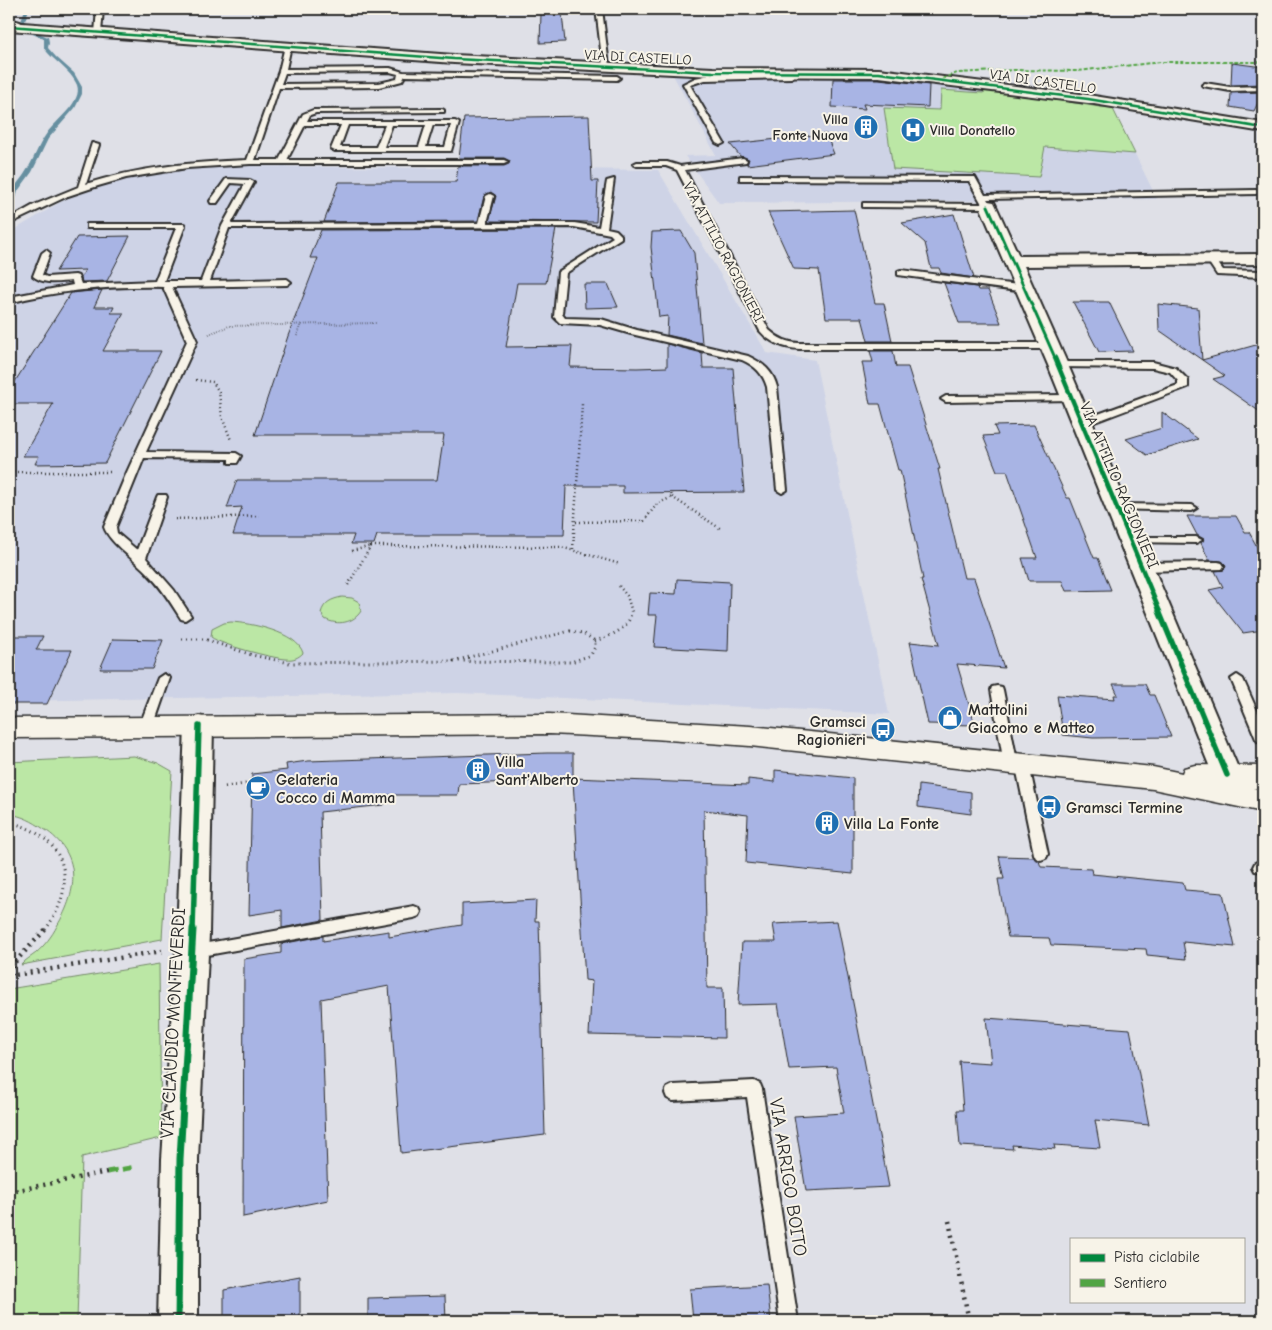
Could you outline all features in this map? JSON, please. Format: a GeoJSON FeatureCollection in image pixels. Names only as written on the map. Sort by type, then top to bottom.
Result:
{"type":"FeatureCollection","features":[{"type":"Feature","properties":{"kind":"main road"},"geometry":{"type":"LineString","coordinates":[[9,728],[603,726],[750,736],[1153,778],[1263,801]]}},
{"type":"Feature","properties":{"kind":"main road"},"geometry":{"type":"LineString","coordinates":[[1153,778],[1227,775],[1263,777]]}},
{"type":"Feature","properties":{"kind":"street","name":"VIA DI CASTELLO"},"geometry":{"type":"LineString","coordinates":[[10,24],[98,33],[454,59],[713,72],[879,72],[1088,98],[1263,128]]}},
{"type":"Feature","properties":{"kind":"street","name":"VIA ATTILIO RAGIONIERI"},"geometry":{"type":"LineString","coordinates":[[985,202],[1054,356],[1227,775]]}},
{"type":"Feature","properties":{"kind":"street"},"geometry":{"type":"LineString","coordinates":[[1013,261],[1263,259]]}},
{"type":"Feature","properties":{"kind":"street","name":"VIA CLAUDIO MONTEVERDI"},"geometry":{"type":"LineString","coordinates":[[178,1321],[180,1160],[192,949],[199,726]]}},
{"type":"Feature","properties":{"kind":"lane"},"geometry":{"type":"LineString","coordinates":[[98,33],[100,9]]}},
{"type":"Feature","properties":{"kind":"lane"},"geometry":{"type":"LineString","coordinates":[[600,9],[606,66]]}},
{"type":"Feature","properties":{"kind":"lane"},"geometry":{"type":"LineString","coordinates":[[250,162],[282,71],[288,46]]}},
{"type":"Feature","properties":{"kind":"lane"},"geometry":{"type":"LineString","coordinates":[[282,71],[390,70],[401,74],[617,78]]}},
{"type":"Feature","properties":{"kind":"lane"},"geometry":{"type":"LineString","coordinates":[[720,143],[686,84],[704,78],[794,76],[798,74],[796,71]]}},
{"type":"Feature","properties":{"kind":"lane"},"geometry":{"type":"LineString","coordinates":[[277,86],[379,85],[400,80],[401,74]]}},
{"type":"Feature","properties":{"kind":"lane"},"geometry":{"type":"LineString","coordinates":[[1205,85],[1230,89],[1263,88]]}},
{"type":"Feature","properties":{"kind":"lane"},"geometry":{"type":"LineString","coordinates":[[282,162],[307,114],[315,111],[442,111]]}},
{"type":"Feature","properties":{"kind":"lane"},"geometry":{"type":"LineString","coordinates":[[303,123],[345,123],[455,123],[448,148],[335,148],[345,123]]}},
{"type":"Feature","properties":{"kind":"lane"},"geometry":{"type":"LineString","coordinates":[[379,148],[389,123]]}},
{"type":"Feature","properties":{"kind":"lane"},"geometry":{"type":"LineString","coordinates":[[422,148],[430,123]]}},
{"type":"Feature","properties":{"kind":"lane"},"geometry":{"type":"LineString","coordinates":[[80,189],[95,145]]}},
{"type":"Feature","properties":{"kind":"lane"},"geometry":{"type":"LineString","coordinates":[[680,168],[743,160]]}},
{"type":"Feature","properties":{"kind":"lane"},"geometry":{"type":"LineString","coordinates":[[9,222],[41,205],[80,189],[120,176],[165,167],[250,162],[504,162]]}},
{"type":"Feature","properties":{"kind":"lane","name":"VIA ATTILIO RAGIONIERI"},"geometry":{"type":"LineString","coordinates":[[637,164],[667,164],[680,168],[765,330],[777,340],[799,346],[1054,356]]}},
{"type":"Feature","properties":{"kind":"lane"},"geometry":{"type":"LineString","coordinates":[[744,178],[972,179],[985,202]]}},
{"type":"Feature","properties":{"kind":"lane"},"geometry":{"type":"LineString","coordinates":[[205,283],[226,226],[250,182],[229,181],[214,201]]}},
{"type":"Feature","properties":{"kind":"lane"},"geometry":{"type":"LineString","coordinates":[[603,228],[611,181]]}},
{"type":"Feature","properties":{"kind":"lane"},"geometry":{"type":"LineString","coordinates":[[866,205],[1256,192]]}},
{"type":"Feature","properties":{"kind":"lane"},"geometry":{"type":"LineString","coordinates":[[482,225],[490,196]]}},
{"type":"Feature","properties":{"kind":"lane"},"geometry":{"type":"LineString","coordinates":[[226,226],[574,225],[603,228],[613,232],[617,238],[562,272],[557,315],[564,321],[601,322],[634,332],[745,358],[761,367],[768,374],[772,388],[782,490]]}},
{"type":"Feature","properties":{"kind":"lane"},"geometry":{"type":"LineString","coordinates":[[90,226],[181,226],[162,284],[192,341],[132,472],[110,527],[112,534],[140,558],[175,598],[185,616]]}},
{"type":"Feature","properties":{"kind":"lane"},"geometry":{"type":"LineString","coordinates":[[46,253],[37,276],[46,280],[75,278],[78,281],[77,286]]}},
{"type":"Feature","properties":{"kind":"lane"},"geometry":{"type":"LineString","coordinates":[[1211,260],[1220,274],[1263,274]]}},
{"type":"Feature","properties":{"kind":"lane"},"geometry":{"type":"LineString","coordinates":[[901,273],[1025,289]]}},
{"type":"Feature","properties":{"kind":"lane"},"geometry":{"type":"LineString","coordinates":[[9,300],[77,286],[287,282]]}},
{"type":"Feature","properties":{"kind":"lane"},"geometry":{"type":"LineString","coordinates":[[1054,356],[1152,365],[1173,370],[1183,380],[1183,387],[1090,420],[1080,420]]}},
{"type":"Feature","properties":{"kind":"lane"},"geometry":{"type":"LineString","coordinates":[[946,399],[1071,398]]}},
{"type":"Feature","properties":{"kind":"lane"},"geometry":{"type":"LineString","coordinates":[[141,455],[235,458]]}},
{"type":"Feature","properties":{"kind":"lane"},"geometry":{"type":"LineString","coordinates":[[140,558],[162,497]]}},
{"type":"Feature","properties":{"kind":"lane"},"geometry":{"type":"LineString","coordinates":[[1116,507],[1192,508]]}},
{"type":"Feature","properties":{"kind":"lane"},"geometry":{"type":"LineString","coordinates":[[1130,540],[1196,540]]}},
{"type":"Feature","properties":{"kind":"lane"},"geometry":{"type":"LineString","coordinates":[[1141,567],[1218,566]]}},
{"type":"Feature","properties":{"kind":"lane"},"geometry":{"type":"LineString","coordinates":[[146,728],[164,678]]}},
{"type":"Feature","properties":{"kind":"lane"},"geometry":{"type":"LineString","coordinates":[[1236,679],[1263,739]]}},
{"type":"Feature","properties":{"kind":"lane"},"geometry":{"type":"LineString","coordinates":[[997,690],[1041,854]]}},
{"type":"Feature","properties":{"kind":"lane","name":"VIA CLAUDIO MONTEVERDI"},"geometry":{"type":"LineString","coordinates":[[192,949],[414,912]]}},
{"type":"Feature","properties":{"kind":"lane","name":"VIA ARRIGO BOITO"},"geometry":{"type":"LineString","coordinates":[[673,1093],[754,1089],[789,1321]]}},
{"type":"Feature","properties":{"kind":"path"},"geometry":{"type":"LineString","coordinates":[[290,326],[297,315]]}},
{"type":"Feature","properties":{"kind":"path"},"geometry":{"type":"LineString","coordinates":[[192,341],[229,326],[376,323]]}},
{"type":"Feature","properties":{"kind":"path"},"geometry":{"type":"LineString","coordinates":[[297,336],[300,326]]}},
{"type":"Feature","properties":{"kind":"path"},"geometry":{"type":"LineString","coordinates":[[175,379],[204,380],[212,382],[217,387],[222,417],[235,458]]}},
{"type":"Feature","properties":{"kind":"path"},"geometry":{"type":"LineString","coordinates":[[573,549],[582,404]]}},
{"type":"Feature","properties":{"kind":"path"},"geometry":{"type":"LineString","coordinates":[[9,472],[132,472]]}},
{"type":"Feature","properties":{"kind":"path"},"geometry":{"type":"LineString","coordinates":[[576,522],[644,521],[657,504],[671,495],[721,529]]}},
{"type":"Feature","properties":{"kind":"path"},"geometry":{"type":"LineString","coordinates":[[155,519],[258,516]]}},
{"type":"Feature","properties":{"kind":"path"},"geometry":{"type":"LineString","coordinates":[[348,585],[371,546]]}},
{"type":"Feature","properties":{"kind":"path"},"geometry":{"type":"LineString","coordinates":[[352,551],[371,546],[561,547],[573,549],[607,562],[620,564]]}},
{"type":"Feature","properties":{"kind":"path"},"geometry":{"type":"LineString","coordinates":[[595,641],[615,634],[629,621],[632,604],[628,596],[618,586]]}},
{"type":"Feature","properties":{"kind":"path"},"geometry":{"type":"LineString","coordinates":[[454,661],[570,631],[583,633],[595,641]]}},
{"type":"Feature","properties":{"kind":"path"},"geometry":{"type":"LineString","coordinates":[[182,639],[204,639],[252,655],[290,663],[571,662],[590,655],[595,647],[595,641]]}},
{"type":"Feature","properties":{"kind":"path"},"geometry":{"type":"LineString","coordinates":[[197,791],[265,781]]}},
{"type":"Feature","properties":{"kind":"path"},"geometry":{"type":"LineString","coordinates":[[9,822],[23,825],[56,850],[61,857],[65,878],[63,895],[56,915],[41,938],[12,964],[11,976],[192,949]]}},
{"type":"Feature","properties":{"kind":"path"},"geometry":{"type":"LineString","coordinates":[[9,1192],[106,1172]]}},
{"type":"Feature","properties":{"kind":"path"},"geometry":{"type":"LineString","coordinates":[[949,1220],[969,1321]]}},
{"type":"Feature","properties":{"kind":"shaded area","name":"Villa Donatello"},"geometry":{"type":"Polygon","coordinates":[[[672,73],[909,76],[1097,102],[1100,107],[1112,107],[1157,199],[719,203],[685,156],[716,155],[672,73]]]}},
{"type":"Feature","properties":{"kind":"shaded area"},"geometry":{"type":"Polygon","coordinates":[[[229,166],[658,170],[767,353],[815,360],[889,714],[459,693],[9,701],[9,233],[71,196],[125,178],[167,170],[229,166]]]}},
{"type":"Feature","properties":{"kind":"green space"},"geometry":{"type":"Polygon","coordinates":[[[989,89],[1100,107],[1112,107],[1135,154],[1045,147],[1039,177],[893,169],[884,108],[940,110],[941,90],[983,93],[989,89]]]}},
{"type":"Feature","properties":{"kind":"green space"},"geometry":{"type":"Polygon","coordinates":[[[342,597],[352,598],[359,602],[361,611],[358,615],[350,621],[340,623],[325,619],[321,613],[324,606],[332,600],[342,597]]]}},
{"type":"Feature","properties":{"kind":"green space"},"geometry":{"type":"Polygon","coordinates":[[[231,622],[249,624],[283,634],[292,639],[303,653],[293,659],[279,658],[235,647],[211,637],[212,629],[231,622]]]}},
{"type":"Feature","properties":{"kind":"green space"},"geometry":{"type":"Polygon","coordinates":[[[134,756],[158,763],[172,771],[162,939],[21,965],[42,947],[55,930],[69,899],[73,873],[65,849],[56,839],[31,821],[9,814],[9,762],[134,756]]]}},
{"type":"Feature","properties":{"kind":"green space"},"geometry":{"type":"Polygon","coordinates":[[[159,964],[161,1138],[82,1157],[77,1321],[9,1321],[9,989],[159,964]]]}},
{"type":"Feature","properties":{"kind":"building"},"geometry":{"type":"Polygon","coordinates":[[[541,14],[562,14],[565,42],[540,43],[541,14]]]}},
{"type":"Feature","properties":{"kind":"building"},"geometry":{"type":"Polygon","coordinates":[[[1232,63],[1263,67],[1263,84],[1231,85],[1232,63]]]}},
{"type":"Feature","properties":{"kind":"building"},"geometry":{"type":"Polygon","coordinates":[[[833,79],[879,79],[929,85],[928,107],[863,104],[865,109],[832,107],[833,79]]]}},
{"type":"Feature","properties":{"kind":"building"},"geometry":{"type":"Polygon","coordinates":[[[1263,92],[1254,111],[1230,107],[1231,93],[1263,92]]]}},
{"type":"Feature","properties":{"kind":"building"},"geometry":{"type":"Polygon","coordinates":[[[589,116],[592,181],[598,181],[596,222],[489,221],[496,196],[491,192],[484,196],[478,221],[324,222],[339,182],[456,182],[458,166],[504,166],[509,164],[510,161],[504,158],[459,158],[464,118],[589,116]]]}},
{"type":"Feature","properties":{"kind":"building"},"geometry":{"type":"Polygon","coordinates":[[[826,134],[834,154],[747,165],[749,159],[740,156],[730,144],[826,134]]]}},
{"type":"Feature","properties":{"kind":"building"},"geometry":{"type":"Polygon","coordinates":[[[854,210],[875,303],[884,303],[892,341],[868,341],[862,318],[826,318],[819,270],[794,269],[768,212],[854,210]]]}},
{"type":"Feature","properties":{"kind":"building"},"geometry":{"type":"Polygon","coordinates":[[[954,214],[974,278],[941,273],[939,268],[931,268],[925,243],[902,223],[954,214]]]}},
{"type":"Feature","properties":{"kind":"building"},"geometry":{"type":"Polygon","coordinates":[[[556,229],[546,283],[517,283],[506,347],[572,346],[570,367],[637,368],[667,367],[667,344],[702,353],[703,368],[733,368],[744,492],[623,493],[623,486],[566,486],[564,535],[377,535],[374,544],[351,544],[354,535],[233,535],[242,507],[227,508],[237,480],[437,480],[444,435],[255,435],[288,336],[318,258],[310,258],[321,230],[556,229]]]}},
{"type":"Feature","properties":{"kind":"building"},"geometry":{"type":"Polygon","coordinates":[[[681,231],[694,253],[702,343],[667,335],[668,316],[659,317],[651,247],[652,232],[681,231]]]}},
{"type":"Feature","properties":{"kind":"building"},"geometry":{"type":"Polygon","coordinates":[[[130,236],[107,281],[82,282],[81,278],[85,270],[56,271],[77,237],[130,236]]]}},
{"type":"Feature","properties":{"kind":"building"},"geometry":{"type":"Polygon","coordinates":[[[944,283],[977,287],[978,290],[988,290],[1001,323],[959,323],[944,283]]]}},
{"type":"Feature","properties":{"kind":"building"},"geometry":{"type":"Polygon","coordinates":[[[584,284],[608,284],[618,307],[585,308],[584,284]]]}},
{"type":"Feature","properties":{"kind":"building"},"geometry":{"type":"Polygon","coordinates":[[[102,290],[94,307],[114,307],[111,313],[124,313],[103,351],[161,351],[105,463],[35,464],[39,456],[23,456],[53,404],[9,404],[9,391],[71,293],[102,290]]]}},
{"type":"Feature","properties":{"kind":"building"},"geometry":{"type":"Polygon","coordinates":[[[1073,302],[1109,302],[1133,351],[1099,352],[1073,302]]]}},
{"type":"Feature","properties":{"kind":"building"},"geometry":{"type":"Polygon","coordinates":[[[1158,304],[1198,308],[1202,360],[1159,330],[1158,304]]]}},
{"type":"Feature","properties":{"kind":"building"},"geometry":{"type":"Polygon","coordinates":[[[1263,343],[1263,414],[1213,379],[1225,376],[1202,360],[1263,343]]]}},
{"type":"Feature","properties":{"kind":"building"},"geometry":{"type":"Polygon","coordinates":[[[870,351],[893,351],[896,367],[908,367],[940,469],[938,469],[964,578],[974,578],[1004,668],[957,664],[975,725],[928,724],[910,642],[939,645],[921,579],[923,579],[900,470],[898,470],[880,404],[870,404],[862,362],[873,362],[870,351]]]}},
{"type":"Feature","properties":{"kind":"building"},"geometry":{"type":"Polygon","coordinates":[[[1162,412],[1198,439],[1147,455],[1126,439],[1162,428],[1162,412]]]}},
{"type":"Feature","properties":{"kind":"building"},"geometry":{"type":"Polygon","coordinates":[[[1034,425],[1067,498],[1070,498],[1094,558],[1098,558],[1111,590],[1066,591],[1062,581],[1029,581],[1022,558],[1037,558],[1007,471],[997,471],[983,436],[998,435],[994,426],[1034,425]]]}},
{"type":"Feature","properties":{"kind":"building"},"geometry":{"type":"Polygon","coordinates":[[[1187,516],[1236,516],[1245,532],[1249,532],[1263,558],[1263,630],[1243,633],[1209,590],[1223,587],[1215,571],[1224,570],[1226,565],[1222,561],[1209,560],[1201,543],[1204,539],[1197,535],[1187,516]]]}},
{"type":"Feature","properties":{"kind":"building"},"geometry":{"type":"Polygon","coordinates":[[[677,579],[730,582],[728,651],[654,647],[657,615],[648,615],[650,593],[676,594],[677,579]]]}},
{"type":"Feature","properties":{"kind":"building"},"geometry":{"type":"Polygon","coordinates":[[[9,636],[43,636],[36,650],[72,650],[47,704],[9,704],[9,636]]]}},
{"type":"Feature","properties":{"kind":"building"},"geometry":{"type":"Polygon","coordinates":[[[113,639],[163,640],[152,669],[100,669],[113,639]]]}},
{"type":"Feature","properties":{"kind":"building"},"geometry":{"type":"Polygon","coordinates":[[[1113,684],[1145,684],[1150,695],[1154,695],[1171,737],[1093,738],[1063,735],[1057,695],[1115,699],[1114,695],[1118,695],[1113,684]]]}},
{"type":"Feature","properties":{"kind":"building"},"geometry":{"type":"Polygon","coordinates":[[[573,753],[573,778],[748,785],[748,779],[775,782],[775,770],[853,778],[853,874],[746,863],[748,815],[704,810],[707,988],[723,988],[724,1038],[589,1035],[592,981],[585,980],[573,780],[459,784],[458,795],[384,795],[384,805],[320,812],[323,920],[282,928],[282,910],[249,915],[252,774],[287,770],[286,764],[308,761],[573,753]]]}},
{"type":"Feature","properties":{"kind":"building"},"geometry":{"type":"Polygon","coordinates":[[[919,785],[971,792],[971,814],[918,807],[919,785]]]}},
{"type":"Feature","properties":{"kind":"building"},"geometry":{"type":"Polygon","coordinates":[[[999,856],[1034,857],[1039,861],[1041,867],[1091,869],[1092,874],[1183,883],[1185,890],[1223,893],[1235,947],[1183,942],[1186,959],[1147,955],[1146,949],[1051,945],[1049,938],[1008,937],[998,879],[1004,879],[999,856]]]}},
{"type":"Feature","properties":{"kind":"building"},"geometry":{"type":"Polygon","coordinates":[[[536,900],[535,921],[539,921],[545,1135],[401,1153],[389,986],[321,999],[328,1200],[243,1217],[244,959],[281,953],[281,944],[323,936],[323,941],[389,931],[389,937],[462,925],[462,904],[536,900]]]}},
{"type":"Feature","properties":{"kind":"building"},"geometry":{"type":"Polygon","coordinates":[[[837,921],[889,1187],[806,1191],[794,1116],[844,1113],[836,1067],[789,1069],[778,1004],[738,1005],[742,942],[776,942],[773,924],[837,921]]]}},
{"type":"Feature","properties":{"kind":"building"},"geometry":{"type":"Polygon","coordinates":[[[986,1018],[1130,1029],[1149,1125],[1095,1120],[1100,1148],[1054,1145],[1055,1149],[1012,1145],[1013,1149],[960,1146],[957,1110],[963,1110],[959,1061],[991,1063],[986,1018]]]}},
{"type":"Feature","properties":{"kind":"building"},"geometry":{"type":"Polygon","coordinates":[[[300,1276],[300,1321],[224,1321],[224,1290],[300,1276]]]}},
{"type":"Feature","properties":{"kind":"building"},"geometry":{"type":"Polygon","coordinates":[[[767,1285],[771,1321],[693,1321],[690,1289],[767,1285]]]}},
{"type":"Feature","properties":{"kind":"building"},"geometry":{"type":"Polygon","coordinates":[[[445,1296],[446,1321],[368,1321],[368,1298],[445,1296]]]}},
{"type":"Feature","properties":{"kind":"waterway"},"geometry":{"type":"LineString","coordinates":[[9,213],[15,191],[29,172],[46,139],[73,107],[80,92],[79,85],[73,74],[54,58],[46,48],[46,38],[21,28],[27,9]]}},
{"type":"Feature","properties":{"kind":"marked path"},"geometry":{"type":"LineString","coordinates":[[942,79],[957,73],[1014,70],[1077,71],[1161,62],[1263,62]]}},
{"type":"Feature","properties":{"kind":"marked path"},"geometry":{"type":"LineString","coordinates":[[107,1172],[135,1167]]}},
{"type":"Feature","properties":{"kind":"cycle path"},"geometry":{"type":"LineString","coordinates":[[9,26],[454,59],[713,72],[879,73],[1088,99],[1263,128]]}},
{"type":"Feature","properties":{"kind":"cycle path"},"geometry":{"type":"LineString","coordinates":[[988,206],[1058,365],[1227,775]]}},
{"type":"Feature","properties":{"kind":"cycle path"},"geometry":{"type":"LineString","coordinates":[[178,1321],[180,1159],[193,934],[199,726]]}},
{"type":"Feature","properties":{"kind":"place","name":"Villa Fonte Nuova"},"geometry":{"type":"Point","coordinates":[866,127]}},
{"type":"Feature","properties":{"kind":"place","name":"Villa Donatello"},"geometry":{"type":"Point","coordinates":[913,130]}},
{"type":"Feature","properties":{"kind":"place","name":"Mattolini Giacomo e Matteo"},"geometry":{"type":"Point","coordinates":[950,718]}},
{"type":"Feature","properties":{"kind":"place","name":"Gramsci Ragionieri"},"geometry":{"type":"Point","coordinates":[883,730]}},
{"type":"Feature","properties":{"kind":"place","name":"Villa Sant'Alberto"},"geometry":{"type":"Point","coordinates":[478,770]}},
{"type":"Feature","properties":{"kind":"place","name":"Gelateria Cocco di Mamma"},"geometry":{"type":"Point","coordinates":[258,788]}},
{"type":"Feature","properties":{"kind":"place","name":"Gramsci Termine"},"geometry":{"type":"Point","coordinates":[1049,807]}},
{"type":"Feature","properties":{"kind":"place","name":"Villa La Fonte"},"geometry":{"type":"Point","coordinates":[827,823]}}]}
